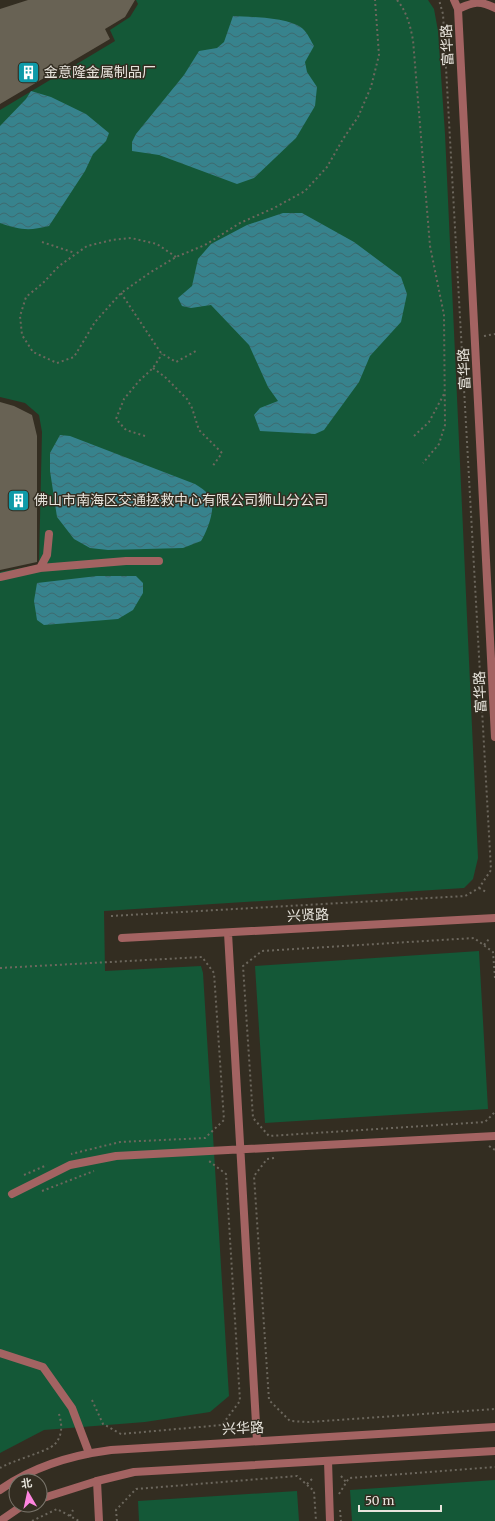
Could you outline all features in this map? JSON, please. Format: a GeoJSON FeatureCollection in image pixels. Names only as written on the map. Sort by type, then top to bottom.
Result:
{"type":"FeatureCollection","features":[{"type":"Feature","properties":{"kind":"street","name":"富华路"},"geometry":{"type":"LineString","coordinates":[[454,0],[458,9],[495,737]]}},
{"type":"Feature","properties":{"kind":"street"},"geometry":{"type":"LineString","coordinates":[[458,9],[472,3],[485,1],[495,8]]}},
{"type":"Feature","properties":{"kind":"street"},"geometry":{"type":"LineString","coordinates":[[40,568],[47,555],[49,534]]}},
{"type":"Feature","properties":{"kind":"street"},"geometry":{"type":"LineString","coordinates":[[0,577],[40,568],[126,561],[159,561]]}},
{"type":"Feature","properties":{"kind":"street","name":"兴贤路"},"geometry":{"type":"LineString","coordinates":[[122,938],[495,918]]}},
{"type":"Feature","properties":{"kind":"street"},"geometry":{"type":"LineString","coordinates":[[228,933],[257,1440]]}},
{"type":"Feature","properties":{"kind":"street"},"geometry":{"type":"LineString","coordinates":[[12,1194],[70,1165],[116,1156],[495,1136]]}},
{"type":"Feature","properties":{"kind":"street"},"geometry":{"type":"LineString","coordinates":[[0,1353],[43,1367],[72,1408],[89,1453]]}},
{"type":"Feature","properties":{"kind":"street","name":"兴华路"},"geometry":{"type":"LineString","coordinates":[[0,1490],[35,1470],[89,1453],[119,1449],[257,1440],[495,1428]]}},
{"type":"Feature","properties":{"kind":"street"},"geometry":{"type":"LineString","coordinates":[[48,1496],[97,1481],[134,1472],[495,1451]]}},
{"type":"Feature","properties":{"kind":"street"},"geometry":{"type":"LineString","coordinates":[[328,1461],[330,1521]]}},
{"type":"Feature","properties":{"kind":"street"},"geometry":{"type":"LineString","coordinates":[[97,1481],[99,1521]]}},
{"type":"Feature","properties":{"kind":"street"},"geometry":{"type":"LineString","coordinates":[[0,1521],[12,1513]]}},
{"type":"Feature","properties":{"kind":"path"},"geometry":{"type":"LineString","coordinates":[[176,258],[158,244],[132,238],[112,240],[87,246],[75,253],[59,266],[26,297],[20,316],[22,336],[33,352],[57,363],[74,357],[95,322],[121,293],[151,272],[176,258],[205,245],[240,223],[274,208],[306,191],[327,168],[343,138],[358,117],[371,87],[379,55],[375,0]]}},
{"type":"Feature","properties":{"kind":"path"},"geometry":{"type":"LineString","coordinates":[[397,0],[404,8],[409,21],[413,40],[430,246],[444,316],[445,425],[439,444],[422,463]]}},
{"type":"Feature","properties":{"kind":"path"},"geometry":{"type":"LineString","coordinates":[[111,916],[465,896],[479,888],[491,870],[443,14],[439,0]]}},
{"type":"Feature","properties":{"kind":"path"},"geometry":{"type":"LineString","coordinates":[[42,242],[75,253]]}},
{"type":"Feature","properties":{"kind":"path"},"geometry":{"type":"LineString","coordinates":[[121,293],[162,354],[176,362],[196,351]]}},
{"type":"Feature","properties":{"kind":"path"},"geometry":{"type":"LineString","coordinates":[[484,336],[495,334]]}},
{"type":"Feature","properties":{"kind":"path"},"geometry":{"type":"LineString","coordinates":[[145,436],[126,430],[116,419],[124,399],[139,381],[153,368],[162,354]]}},
{"type":"Feature","properties":{"kind":"path"},"geometry":{"type":"LineString","coordinates":[[153,368],[166,377],[186,399],[192,408],[199,430],[222,453],[212,467]]}},
{"type":"Feature","properties":{"kind":"path"},"geometry":{"type":"LineString","coordinates":[[414,436],[429,422],[445,393]]}},
{"type":"Feature","properties":{"kind":"path"},"geometry":{"type":"LineString","coordinates":[[479,888],[486,892]]}},
{"type":"Feature","properties":{"kind":"path"},"geometry":{"type":"LineString","coordinates":[[495,978],[494,952],[474,938],[262,951],[243,966],[253,1118],[269,1136],[485,1122],[495,1112]]}},
{"type":"Feature","properties":{"kind":"path"},"geometry":{"type":"LineString","coordinates":[[484,945],[489,939]]}},
{"type":"Feature","properties":{"kind":"path"},"geometry":{"type":"LineString","coordinates":[[0,968],[202,957],[214,973],[224,1120],[205,1138],[120,1142],[67,1156]]}},
{"type":"Feature","properties":{"kind":"path"},"geometry":{"type":"LineString","coordinates":[[487,1145],[495,1150]]}},
{"type":"Feature","properties":{"kind":"path"},"geometry":{"type":"LineString","coordinates":[[275,1158],[267,1159],[254,1176],[269,1400],[290,1421],[309,1422],[495,1409]]}},
{"type":"Feature","properties":{"kind":"path"},"geometry":{"type":"LineString","coordinates":[[92,1400],[103,1424],[121,1434],[222,1425],[240,1401],[226,1174],[207,1159]]}},
{"type":"Feature","properties":{"kind":"path"},"geometry":{"type":"LineString","coordinates":[[24,1174],[53,1162]]}},
{"type":"Feature","properties":{"kind":"path"},"geometry":{"type":"LineString","coordinates":[[39,1192],[98,1169]]}},
{"type":"Feature","properties":{"kind":"path"},"geometry":{"type":"LineString","coordinates":[[0,1468],[54,1445],[60,1435],[62,1422],[59,1414]]}},
{"type":"Feature","properties":{"kind":"path"},"geometry":{"type":"LineString","coordinates":[[106,1430],[109,1427]]}},
{"type":"Feature","properties":{"kind":"path"},"geometry":{"type":"LineString","coordinates":[[340,1499],[339,1492],[348,1478],[495,1467]]}},
{"type":"Feature","properties":{"kind":"path"},"geometry":{"type":"LineString","coordinates":[[117,1521],[116,1510],[136,1489],[297,1476],[314,1491],[316,1521]]}},
{"type":"Feature","properties":{"kind":"path"},"geometry":{"type":"LineString","coordinates":[[341,1476],[346,1482]]}},
{"type":"Feature","properties":{"kind":"path"},"geometry":{"type":"LineString","coordinates":[[307,1484],[313,1478]]}},
{"type":"Feature","properties":{"kind":"path"},"geometry":{"type":"LineString","coordinates":[[340,1507],[341,1521]]}},
{"type":"Feature","properties":{"kind":"path"},"geometry":{"type":"LineString","coordinates":[[32,1521],[57,1509],[79,1521]]}},
{"type":"Feature","properties":{"kind":"path"},"geometry":{"type":"LineString","coordinates":[[70,1516],[73,1510]]}},
{"type":"Feature","properties":{"kind":"green space"},"geometry":{"type":"Polygon","coordinates":[[[136,0],[428,0],[434,9],[438,31],[445,134],[478,858],[473,879],[464,888],[104,911],[105,971],[201,966],[203,973],[229,1396],[210,1412],[145,1422],[44,1430],[0,1453],[0,572],[37,565],[39,563],[42,432],[39,415],[25,403],[0,397],[0,110],[115,41],[110,30],[130,17],[138,4],[136,0]]]}},
{"type":"Feature","properties":{"kind":"green space"},"geometry":{"type":"Polygon","coordinates":[[[479,951],[488,1109],[265,1123],[255,966],[479,951]]]}},
{"type":"Feature","properties":{"kind":"green space"},"geometry":{"type":"Polygon","coordinates":[[[495,1480],[495,1521],[352,1521],[350,1490],[495,1480]]]}},
{"type":"Feature","properties":{"kind":"green space"},"geometry":{"type":"Polygon","coordinates":[[[297,1491],[299,1521],[139,1521],[138,1501],[297,1491]]]}},
{"type":"Feature","properties":{"kind":"water"},"geometry":{"type":"Polygon","coordinates":[[[233,16],[270,18],[290,22],[304,30],[314,46],[305,62],[307,72],[317,87],[315,106],[296,138],[254,178],[237,184],[159,155],[132,151],[132,142],[136,134],[184,75],[199,51],[217,48],[224,42],[233,16]]]}},
{"type":"Feature","properties":{"kind":"water"},"geometry":{"type":"Polygon","coordinates":[[[31,91],[51,97],[86,114],[109,133],[106,141],[93,154],[85,171],[49,226],[36,229],[24,229],[0,223],[0,126],[26,99],[31,91]]]}},
{"type":"Feature","properties":{"kind":"water"},"geometry":{"type":"Polygon","coordinates":[[[283,213],[302,213],[354,242],[401,277],[407,294],[401,322],[370,356],[359,382],[324,430],[315,434],[260,431],[254,415],[260,408],[278,401],[268,387],[249,345],[211,305],[191,308],[182,306],[178,298],[192,286],[198,259],[211,244],[247,225],[283,213]]]}},
{"type":"Feature","properties":{"kind":"water"},"geometry":{"type":"Polygon","coordinates":[[[60,435],[70,436],[195,484],[203,489],[212,500],[212,512],[206,532],[201,541],[183,548],[108,550],[90,548],[74,539],[57,517],[50,471],[50,453],[60,435]]]}},
{"type":"Feature","properties":{"kind":"water"},"geometry":{"type":"Polygon","coordinates":[[[97,576],[136,576],[143,583],[143,593],[133,610],[118,619],[44,625],[37,620],[34,601],[37,583],[97,576]]]}},
{"type":"Feature","properties":{"kind":"building","name":"金意隆金属制品厂"},"geometry":{"type":"Polygon","coordinates":[[[28,0],[135,0],[125,17],[105,29],[110,39],[0,104],[0,9],[28,0]]]}},
{"type":"Feature","properties":{"kind":"building","name":"佛山市南海区交通拯救中心有限公司狮山分公司"},"geometry":{"type":"Polygon","coordinates":[[[0,402],[14,406],[32,415],[37,436],[37,562],[0,570],[0,402]]]}},
{"type":"Feature","properties":{"kind":"place","name":"金意隆金属制品厂"},"geometry":{"type":"Point","coordinates":[28,72]}},
{"type":"Feature","properties":{"kind":"place","name":"佛山市南海区交通拯救中心有限公司狮山分公司"},"geometry":{"type":"Point","coordinates":[18,500]}}]}
